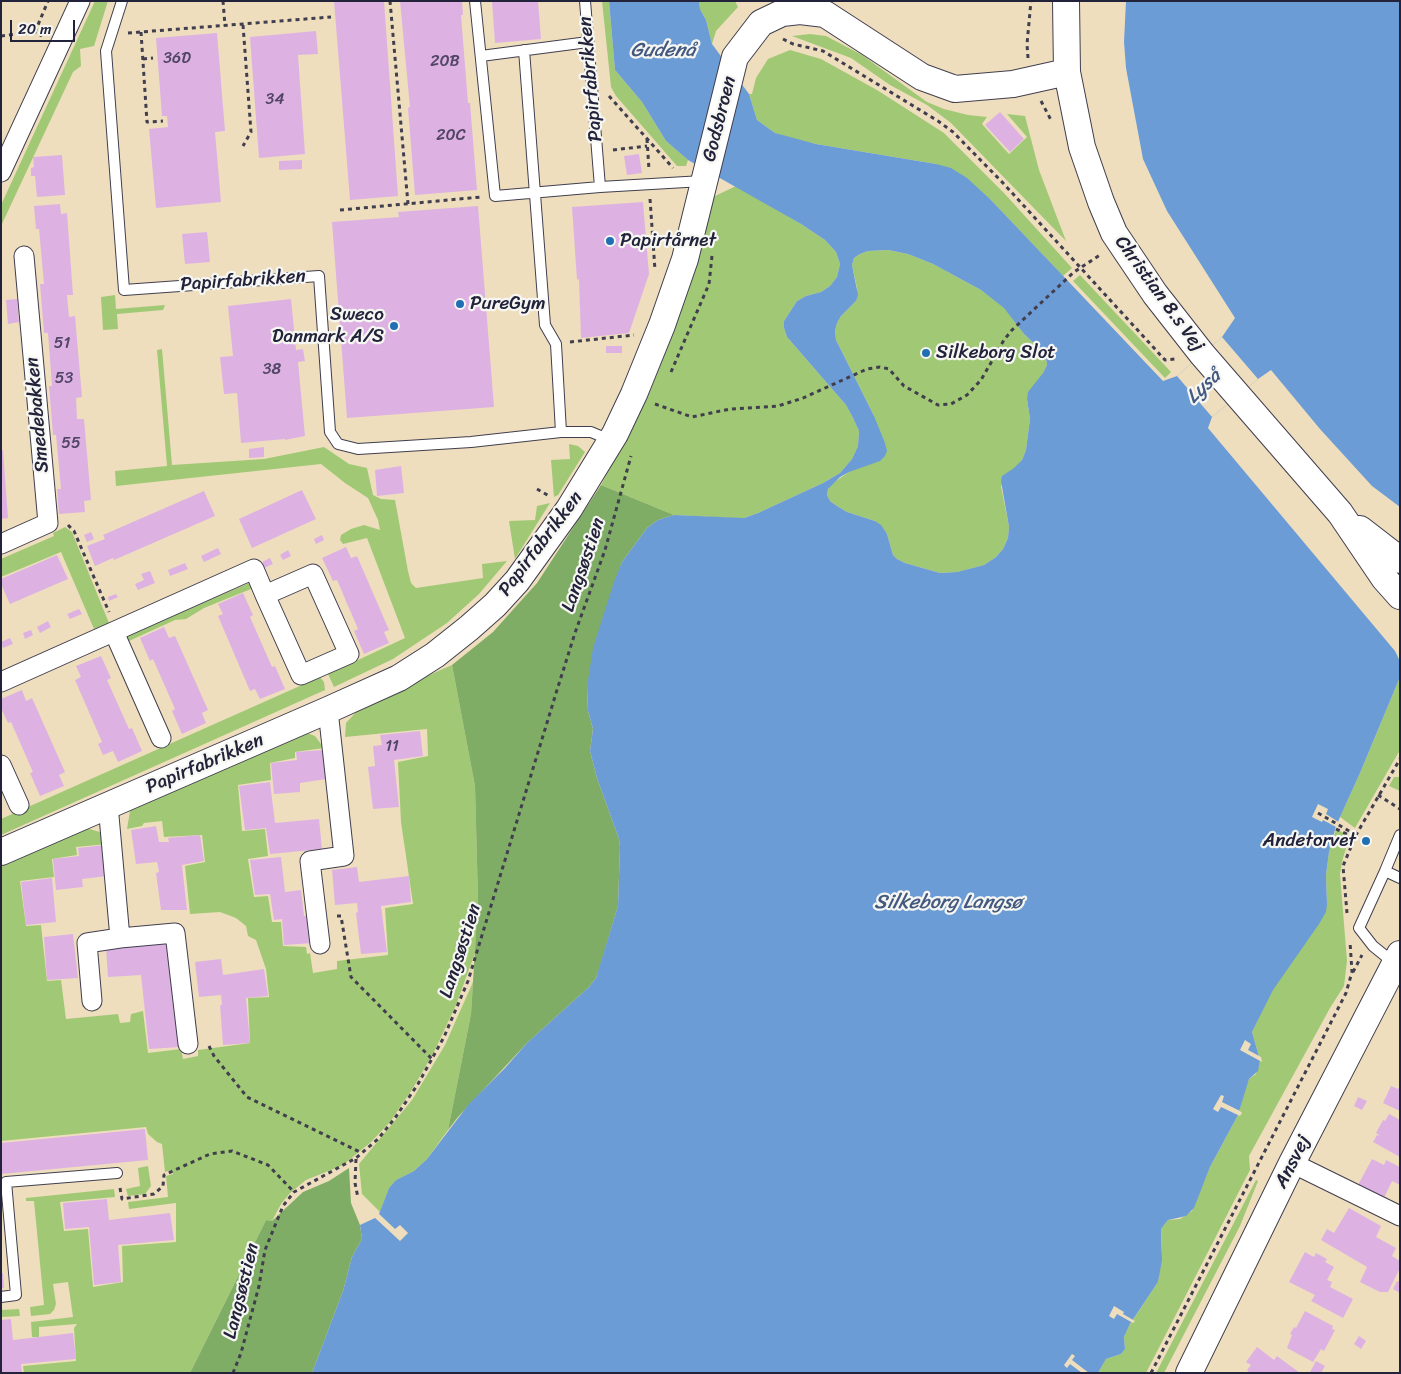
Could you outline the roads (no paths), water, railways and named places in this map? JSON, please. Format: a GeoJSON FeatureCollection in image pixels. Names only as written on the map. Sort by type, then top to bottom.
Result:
{"type":"FeatureCollection","features":[{"type":"Feature","properties":{"kind":"street"},"geometry":{"type":"LineString","coordinates":[[1,172],[80,1]]}},
{"type":"Feature","properties":{"kind":"street","name":"Christian 8.s Vej"},"geometry":{"type":"LineString","coordinates":[[1066,1],[1067,72],[1082,147],[1114,233],[1155,294],[1202,354],[1340,513],[1384,578],[1400,596]]}},
{"type":"Feature","properties":{"kind":"street"},"geometry":{"type":"LineString","coordinates":[[825,8],[922,77],[955,89],[1013,84],[1067,72]]}},
{"type":"Feature","properties":{"kind":"street","name":"Godsbroen"},"geometry":{"type":"LineString","coordinates":[[695,182],[735,57],[760,22],[782,13],[825,8]]}},
{"type":"Feature","properties":{"kind":"street","name":"Papirfabrikken"},"geometry":{"type":"LineString","coordinates":[[1,852],[399,678],[435,655],[494,605],[517,581],[544,546],[583,488],[611,440],[634,394],[685,259],[695,182]]}},
{"type":"Feature","properties":{"kind":"street","name":"Smedebakken"},"geometry":{"type":"LineString","coordinates":[[1,544],[48,523],[24,256]]}},
{"type":"Feature","properties":{"kind":"street","name":"Christian 8.s Vej"},"geometry":{"type":"LineString","coordinates":[[1340,513],[1400,560]]}},
{"type":"Feature","properties":{"kind":"street"},"geometry":{"type":"LineString","coordinates":[[1,682],[254,569],[265,595],[300,675],[349,654],[313,574],[265,595]]}},
{"type":"Feature","properties":{"kind":"street"},"geometry":{"type":"LineString","coordinates":[[114,632],[161,738]]}},
{"type":"Feature","properties":{"kind":"street"},"geometry":{"type":"LineString","coordinates":[[320,944],[310,861],[344,856],[328,710]]}},
{"type":"Feature","properties":{"kind":"street"},"geometry":{"type":"LineString","coordinates":[[1,765],[19,805]]}},
{"type":"Feature","properties":{"kind":"street"},"geometry":{"type":"LineString","coordinates":[[108,805],[120,938]]}},
{"type":"Feature","properties":{"kind":"street"},"geometry":{"type":"LineString","coordinates":[[92,1002],[87,943],[175,932],[188,1044]]}},
{"type":"Feature","properties":{"kind":"street","name":"Ansvej"},"geometry":{"type":"LineString","coordinates":[[1189,1373],[1292,1163],[1397,958]]}},
{"type":"Feature","properties":{"kind":"street"},"geometry":{"type":"LineString","coordinates":[[1292,1163],[1400,1216]]}},
{"type":"Feature","properties":{"kind":"lane","name":"Papirfabrikken"},"geometry":{"type":"LineString","coordinates":[[122,1],[106,51],[124,290],[320,276],[330,432],[338,444],[358,449],[471,442],[561,432],[591,432],[611,440]]}},
{"type":"Feature","properties":{"kind":"lane"},"geometry":{"type":"LineString","coordinates":[[475,1],[495,196],[600,187],[695,182]]}},
{"type":"Feature","properties":{"kind":"lane","name":"Papirfabrikken"},"geometry":{"type":"LineString","coordinates":[[585,1],[600,187]]}},
{"type":"Feature","properties":{"kind":"lane"},"geometry":{"type":"LineString","coordinates":[[481,56],[588,42]]}},
{"type":"Feature","properties":{"kind":"lane"},"geometry":{"type":"LineString","coordinates":[[524,50],[545,326],[556,344],[561,432]]}},
{"type":"Feature","properties":{"kind":"lane"},"geometry":{"type":"LineString","coordinates":[[1397,958],[1373,946],[1359,928],[1400,835]]}},
{"type":"Feature","properties":{"kind":"lane"},"geometry":{"type":"LineString","coordinates":[[1385,871],[1400,878]]}},
{"type":"Feature","properties":{"kind":"lane"},"geometry":{"type":"LineString","coordinates":[[1,1297],[16,1295],[6,1182],[117,1172]]}},
{"type":"Feature","properties":{"kind":"water","name":"Silkeborg Langsø"},"geometry":{"type":"Polygon","coordinates":[[[609,1],[699,1],[712,44],[749,94],[757,120],[775,133],[816,144],[936,164],[951,168],[967,178],[991,200],[1163,381],[1177,376],[1222,337],[1235,318],[1167,211],[1143,159],[1126,68],[1124,42],[1126,1],[1400,1],[1400,507],[1372,486],[1320,429],[1271,370],[1212,417],[1208,428],[1395,651],[1400,661],[1400,677],[1336,826],[1329,852],[1326,875],[1326,912],[1273,990],[1252,1032],[1260,1060],[1258,1071],[1249,1079],[1238,1115],[1210,1167],[1194,1208],[1186,1216],[1168,1220],[1161,1229],[1162,1260],[1158,1282],[1130,1324],[1124,1337],[1125,1349],[1121,1354],[1106,1359],[1098,1373],[312,1373],[343,1291],[352,1257],[362,1239],[360,1225],[379,1214],[389,1188],[396,1180],[414,1171],[427,1159],[469,1104],[527,1043],[589,987],[596,978],[618,906],[620,847],[590,751],[593,729],[588,711],[587,687],[593,648],[622,562],[647,528],[658,520],[674,515],[744,518],[758,513],[823,483],[840,473],[852,459],[858,446],[859,431],[846,405],[787,337],[784,328],[784,321],[797,301],[806,296],[821,292],[830,286],[837,277],[840,264],[836,252],[825,240],[801,224],[688,160],[666,141],[642,102],[615,70],[609,1]],[[888,250],[868,251],[854,258],[852,265],[858,295],[856,301],[841,316],[837,323],[835,331],[836,340],[874,416],[887,451],[880,461],[840,477],[828,489],[827,495],[830,501],[847,512],[875,521],[881,525],[887,534],[893,555],[897,559],[940,573],[957,572],[984,565],[996,557],[1003,549],[1008,538],[1009,527],[1001,481],[1002,476],[1022,460],[1026,450],[1030,419],[1027,399],[1028,392],[1043,373],[1047,365],[1046,358],[1004,308],[981,290],[933,264],[908,254],[888,250]]]}},
{"type":"Feature","properties":{"kind":"place","name":"Papirtårnet"},"geometry":{"type":"Point","coordinates":[610,241]}},
{"type":"Feature","properties":{"kind":"place","name":"PureGym"},"geometry":{"type":"Point","coordinates":[460,304]}},
{"type":"Feature","properties":{"kind":"place","name":"Sweco Danmark A/S"},"geometry":{"type":"Point","coordinates":[394,326]}},
{"type":"Feature","properties":{"kind":"place","name":"Silkeborg Slot"},"geometry":{"type":"Point","coordinates":[926,353]}},
{"type":"Feature","properties":{"kind":"place","name":"Andetorvet"},"geometry":{"type":"Point","coordinates":[1366,841]}},
{"type":"Feature","properties":{"kind":"water label","name":"Gudenå"},"geometry":{"type":"Point","coordinates":[663,51]}},
{"type":"Feature","properties":{"kind":"water label","name":"Lyså"},"geometry":{"type":"Point","coordinates":[1204,387]}}]}
